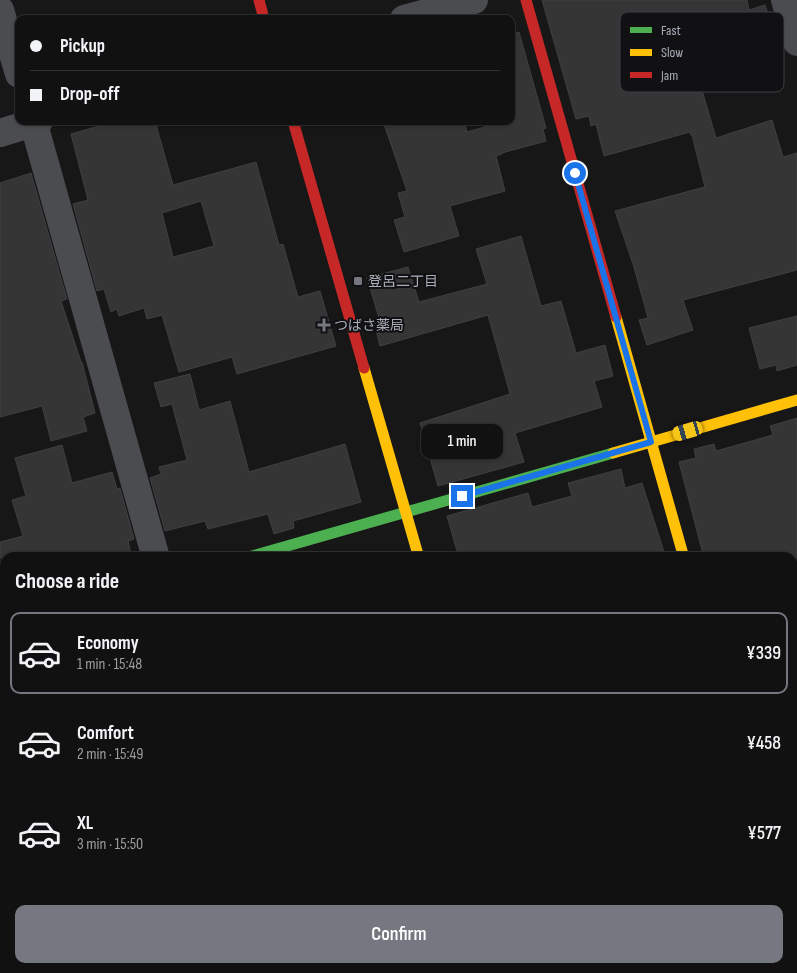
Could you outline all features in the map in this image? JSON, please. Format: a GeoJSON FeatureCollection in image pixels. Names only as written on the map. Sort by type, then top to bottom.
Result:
{"type":"FeatureCollection","features":[{"type":"Feature","properties":{"kind":"main road"},"geometry":{"type":"LineString","coordinates":[[259,0],[263,15]]}},
{"type":"Feature","properties":{"kind":"main road"},"geometry":{"type":"LineString","coordinates":[[526,0],[682,552]]}},
{"type":"Feature","properties":{"kind":"main road"},"geometry":{"type":"LineString","coordinates":[[294,125],[417,552]]}},
{"type":"Feature","properties":{"kind":"main road"},"geometry":{"type":"LineString","coordinates":[[266,552],[797,400]]}},
{"type":"Feature","properties":{"kind":"street"},"geometry":{"type":"LineString","coordinates":[[419,15],[474,0]]}},
{"type":"Feature","properties":{"kind":"street"},"geometry":{"type":"LineString","coordinates":[[785,0],[797,42]]}},
{"type":"Feature","properties":{"kind":"street"},"geometry":{"type":"LineString","coordinates":[[0,10],[15,61]]}},
{"type":"Feature","properties":{"kind":"street"},"geometry":{"type":"LineString","coordinates":[[0,133],[25,125]]}},
{"type":"Feature","properties":{"kind":"street"},"geometry":{"type":"LineString","coordinates":[[36,125],[154,552]]}},
{"type":"Feature","properties":{"kind":"building"},"geometry":{"type":"Polygon","coordinates":[[[542,0],[747,0],[749,10],[765,5],[767,12],[620,12],[620,92],[702,92],[716,138],[772,120],[783,157],[797,153],[797,270],[683,300],[693,330],[647,345],[639,320],[648,318],[634,267],[615,211],[705,187],[692,135],[690,132],[604,156],[596,124],[591,126],[589,116],[576,119],[542,0]]]}},
{"type":"Feature","properties":{"kind":"building"},"geometry":{"type":"Polygon","coordinates":[[[519,32],[546,128],[543,129],[546,141],[496,156],[505,191],[450,206],[459,236],[404,252],[394,220],[405,217],[398,193],[407,191],[384,125],[465,125],[467,132],[492,125],[515,125],[515,33],[519,32]]]}},
{"type":"Feature","properties":{"kind":"building"},"geometry":{"type":"Polygon","coordinates":[[[103,125],[156,125],[173,185],[256,162],[279,245],[283,244],[298,297],[320,291],[336,346],[237,374],[232,357],[179,372],[162,315],[147,319],[144,308],[119,316],[117,309],[111,312],[104,289],[97,291],[73,204],[88,200],[71,134],[103,125]],[[201,201],[162,213],[173,257],[214,246],[201,201]]]}},
{"type":"Feature","properties":{"kind":"building"},"geometry":{"type":"Polygon","coordinates":[[[31,173],[67,299],[61,301],[82,362],[95,413],[83,417],[87,431],[51,441],[42,406],[0,417],[0,183],[31,173]]]}},
{"type":"Feature","properties":{"kind":"building"},"geometry":{"type":"Polygon","coordinates":[[[521,236],[541,306],[561,301],[576,353],[605,345],[613,376],[594,381],[602,407],[515,433],[524,462],[438,486],[420,423],[510,394],[488,315],[380,346],[374,322],[380,321],[367,278],[408,267],[419,302],[487,284],[476,249],[521,236]]]}},
{"type":"Feature","properties":{"kind":"building"},"geometry":{"type":"Polygon","coordinates":[[[797,316],[797,365],[777,371],[776,365],[760,369],[749,328],[797,316]]]}},
{"type":"Feature","properties":{"kind":"building"},"geometry":{"type":"Polygon","coordinates":[[[190,374],[199,410],[230,401],[249,472],[345,444],[361,502],[293,521],[294,528],[274,534],[268,514],[208,529],[205,521],[165,531],[150,478],[161,474],[159,467],[187,460],[172,404],[161,407],[154,383],[190,374]]]}},
{"type":"Feature","properties":{"kind":"building"},"geometry":{"type":"Polygon","coordinates":[[[797,418],[797,552],[702,552],[679,462],[696,458],[694,449],[714,444],[716,451],[773,435],[770,426],[797,418]]]}},
{"type":"Feature","properties":{"kind":"building"},"geometry":{"type":"Polygon","coordinates":[[[62,445],[72,483],[112,472],[117,489],[120,488],[134,539],[128,541],[131,552],[0,552],[0,542],[23,536],[12,500],[26,496],[15,458],[62,445]]]}},
{"type":"Feature","properties":{"kind":"building"},"geometry":{"type":"Polygon","coordinates":[[[621,469],[625,488],[642,483],[664,552],[457,552],[447,516],[528,493],[532,507],[572,496],[568,483],[621,469]]]}},
{"type":"Feature","properties":{"kind":"traffic: fast"},"geometry":{"type":"LineString","coordinates":[[266,552],[613,453]]}},
{"type":"Feature","properties":{"kind":"traffic: slow"},"geometry":{"type":"LineString","coordinates":[[616,317],[682,552]]}},
{"type":"Feature","properties":{"kind":"traffic: slow"},"geometry":{"type":"LineString","coordinates":[[364,368],[417,552]]}},
{"type":"Feature","properties":{"kind":"traffic: slow"},"geometry":{"type":"LineString","coordinates":[[613,453],[797,400]]}},
{"type":"Feature","properties":{"kind":"traffic: jam"},"geometry":{"type":"LineString","coordinates":[[259,0],[263,15]]}},
{"type":"Feature","properties":{"kind":"traffic: jam"},"geometry":{"type":"LineString","coordinates":[[526,0],[616,317]]}},
{"type":"Feature","properties":{"kind":"traffic: jam"},"geometry":{"type":"LineString","coordinates":[[294,125],[364,368]]}},
{"type":"Feature","properties":{"kind":"place","name":"登呂二丁目"},"geometry":{"type":"Point","coordinates":[358,281]}},
{"type":"Feature","properties":{"kind":"place","name":"つばさ薬局"},"geometry":{"type":"Point","coordinates":[324,325]}},
{"type":"Feature","properties":{"kind":"route"},"geometry":{"type":"LineString","coordinates":[[462,496],[651,442],[575,173]]}}]}
